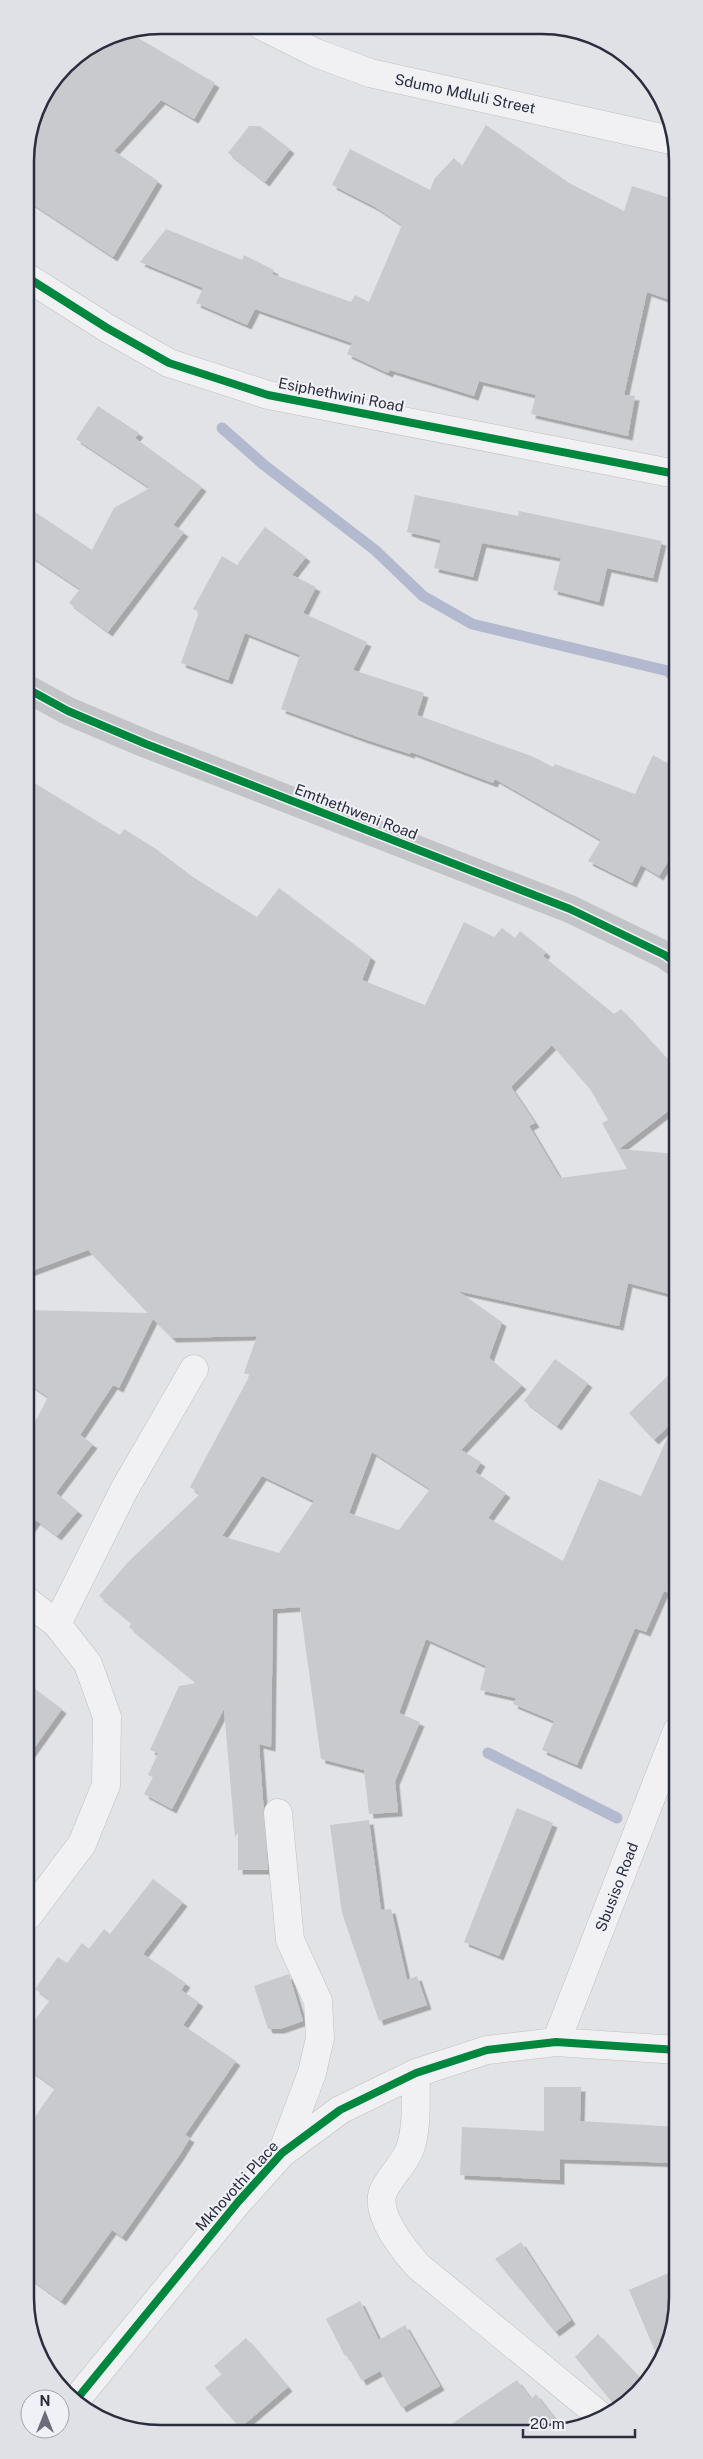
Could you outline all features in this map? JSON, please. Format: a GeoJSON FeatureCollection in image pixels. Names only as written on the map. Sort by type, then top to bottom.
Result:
{"type":"FeatureCollection","features":[{"type":"Feature","properties":{"kind":"street","name":"Sdumo Mdluli Street"},"geometry":{"type":"LineString","coordinates":[[278,34],[316,53],[370,73],[667,139]]}},
{"type":"Feature","properties":{"kind":"street","name":"Esiphethwini Road"},"geometry":{"type":"LineString","coordinates":[[34,282],[107,328],[169,363],[222,382],[268,395],[669,473]]}},
{"type":"Feature","properties":{"kind":"street","name":"Emthethweni Road"},"geometry":{"type":"LineString","coordinates":[[34,692],[68,711],[146,744],[570,909],[669,958]]}},
{"type":"Feature","properties":{"kind":"street"},"geometry":{"type":"LineString","coordinates":[[57,1624],[124,1490],[194,1369]]}},
{"type":"Feature","properties":{"kind":"street"},"geometry":{"type":"LineString","coordinates":[[34,1606],[57,1624],[88,1664],[107,1717],[106,1785],[82,1844],[34,1908]]}},
{"type":"Feature","properties":{"kind":"street","name":"Sbusiso Road"},"geometry":{"type":"LineString","coordinates":[[556,2042],[669,1752]]}},
{"type":"Feature","properties":{"kind":"street"},"geometry":{"type":"LineString","coordinates":[[278,1813],[290,1940],[318,2001],[320,2038],[312,2072],[282,2153]]}},
{"type":"Feature","properties":{"kind":"street","name":"Mkhovothi Place"},"geometry":{"type":"LineString","coordinates":[[79,2396],[238,2202],[282,2153],[340,2110],[416,2073],[487,2050],[556,2042],[669,2049]]}},
{"type":"Feature","properties":{"kind":"street"},"geometry":{"type":"LineString","coordinates":[[416,2073],[415,2132],[409,2153],[383,2192],[383,2210],[395,2235],[418,2266],[597,2413]]}},
{"type":"Feature","properties":{"kind":"building"},"geometry":{"type":"Polygon","coordinates":[[[135,36],[215,83],[194,119],[161,100],[114,151],[158,181],[113,257],[34,205],[34,153],[43,112],[65,77],[90,55],[120,40],[135,36]]]}},
{"type":"Feature","properties":{"kind":"building"},"geometry":{"type":"Polygon","coordinates":[[[486,125],[569,183],[624,211],[632,186],[669,198],[669,300],[647,292],[624,395],[635,396],[628,436],[531,414],[536,395],[479,381],[474,396],[390,370],[388,373],[347,354],[352,343],[255,309],[247,325],[196,303],[203,288],[140,262],[166,229],[242,260],[244,255],[274,270],[272,274],[351,302],[355,295],[369,302],[402,225],[375,207],[332,185],[350,149],[430,190],[435,178],[454,158],[462,166],[486,125]]]}},
{"type":"Feature","properties":{"kind":"building"},"geometry":{"type":"Polygon","coordinates":[[[249,126],[260,126],[290,149],[265,182],[228,153],[249,126]]]}},
{"type":"Feature","properties":{"kind":"building"},"geometry":{"type":"Polygon","coordinates":[[[98,406],[139,433],[135,438],[202,487],[173,525],[184,532],[108,632],[69,603],[80,589],[34,558],[34,511],[92,550],[114,508],[150,488],[76,439],[98,406]]]}},
{"type":"Feature","properties":{"kind":"building"},"geometry":{"type":"Polygon","coordinates":[[[415,495],[518,516],[519,511],[662,541],[653,578],[607,568],[599,602],[553,590],[561,558],[482,543],[473,577],[434,568],[441,540],[407,532],[415,495]]]}},
{"type":"Feature","properties":{"kind":"building"},"geometry":{"type":"Polygon","coordinates":[[[265,527],[306,557],[292,575],[316,587],[303,613],[367,642],[353,670],[424,693],[417,715],[534,757],[553,767],[555,764],[635,794],[653,755],[669,764],[669,860],[659,876],[641,865],[632,883],[588,861],[601,840],[495,779],[493,783],[411,752],[410,754],[364,739],[281,709],[300,655],[245,633],[228,680],[181,663],[199,612],[193,609],[222,556],[237,565],[265,527]]]}},
{"type":"Feature","properties":{"kind":"building"},"geometry":{"type":"Polygon","coordinates":[[[34,783],[120,835],[124,829],[156,849],[193,877],[257,917],[279,888],[371,957],[362,980],[425,1005],[464,922],[494,937],[502,928],[515,938],[520,931],[546,952],[543,956],[614,1014],[621,1009],[669,1063],[669,1110],[619,1149],[669,1153],[669,1294],[628,1283],[619,1326],[458,1291],[502,1322],[489,1358],[522,1385],[461,1450],[481,1462],[475,1472],[506,1493],[488,1518],[563,1561],[599,1479],[641,1496],[669,1434],[669,1593],[664,1591],[646,1632],[635,1628],[577,1765],[542,1750],[554,1721],[513,1704],[516,1698],[480,1690],[486,1666],[426,1639],[399,1713],[420,1722],[395,1781],[398,1812],[369,1814],[364,1770],[321,1759],[300,1607],[273,1609],[271,1747],[259,1744],[268,1870],[238,1870],[238,1833],[235,1837],[224,1709],[172,1809],[144,1794],[153,1777],[148,1775],[158,1753],[150,1750],[179,1686],[197,1683],[129,1627],[132,1623],[99,1596],[128,1562],[200,1494],[190,1487],[250,1375],[244,1373],[257,1336],[172,1338],[153,1319],[119,1388],[113,1385],[80,1435],[93,1444],[56,1493],[78,1511],[57,1536],[36,1520],[34,1523],[34,1424],[48,1397],[34,1388],[34,1310],[148,1313],[88,1250],[34,1270],[34,783]],[[552,1045],[511,1087],[535,1123],[529,1126],[560,1178],[627,1169],[602,1123],[608,1120],[590,1089],[552,1045]],[[372,1452],[349,1513],[399,1530],[430,1489],[372,1452]],[[262,1476],[222,1536],[279,1553],[314,1501],[262,1476]]]}},
{"type":"Feature","properties":{"kind":"building"},"geometry":{"type":"Polygon","coordinates":[[[555,1359],[588,1383],[557,1426],[524,1401],[555,1359]]]}},
{"type":"Feature","properties":{"kind":"building"},"geometry":{"type":"Polygon","coordinates":[[[669,1375],[669,1426],[654,1440],[629,1413],[669,1375]]]}},
{"type":"Feature","properties":{"kind":"building"},"geometry":{"type":"Polygon","coordinates":[[[34,1688],[62,1709],[34,1748],[34,1688]]]}},
{"type":"Feature","properties":{"kind":"building"},"geometry":{"type":"Polygon","coordinates":[[[517,1808],[553,1823],[499,1956],[464,1942],[517,1808]]]}},
{"type":"Feature","properties":{"kind":"building"},"geometry":{"type":"Polygon","coordinates":[[[369,1820],[381,1910],[391,1909],[407,1980],[417,1976],[427,2005],[379,2021],[342,1913],[330,1825],[369,1820]]]}},
{"type":"Feature","properties":{"kind":"building"},"geometry":{"type":"Polygon","coordinates":[[[153,1879],[183,1902],[143,1954],[186,1983],[181,1990],[199,2002],[183,2025],[236,2061],[185,2135],[190,2138],[179,2156],[122,2237],[112,2230],[61,2301],[34,2281],[34,2118],[55,2088],[34,2073],[34,2021],[50,2000],[35,1989],[58,1957],[67,1963],[82,1943],[89,1949],[104,1929],[110,1934],[153,1879]]]}},
{"type":"Feature","properties":{"kind":"building"},"geometry":{"type":"Polygon","coordinates":[[[289,1974],[303,2021],[280,2029],[268,2029],[254,1986],[289,1974]]]}},
{"type":"Feature","properties":{"kind":"building"},"geometry":{"type":"Polygon","coordinates":[[[544,2087],[581,2087],[580,2121],[669,2126],[669,2163],[560,2159],[560,2180],[460,2175],[462,2127],[544,2131],[544,2087]]]}},
{"type":"Feature","properties":{"kind":"building"},"geometry":{"type":"Polygon","coordinates":[[[521,2242],[571,2320],[555,2332],[495,2259],[521,2242]]]}},
{"type":"Feature","properties":{"kind":"building"},"geometry":{"type":"Polygon","coordinates":[[[669,2273],[668,2315],[665,2331],[656,2354],[629,2290],[669,2273]]]}},
{"type":"Feature","properties":{"kind":"building"},"geometry":{"type":"Polygon","coordinates":[[[360,2301],[379,2340],[405,2325],[440,2386],[402,2408],[380,2371],[362,2381],[347,2355],[345,2356],[326,2319],[360,2301]]]}},
{"type":"Feature","properties":{"kind":"building"},"geometry":{"type":"Polygon","coordinates":[[[598,2334],[641,2379],[613,2404],[575,2357],[598,2334]]]}},
{"type":"Feature","properties":{"kind":"building"},"geometry":{"type":"Polygon","coordinates":[[[246,2338],[288,2387],[244,2425],[237,2425],[205,2388],[222,2374],[214,2366],[246,2338]]]}},
{"type":"Feature","properties":{"kind":"building"},"geometry":{"type":"Polygon","coordinates":[[[517,2380],[531,2399],[536,2394],[559,2424],[550,2425],[450,2425],[517,2380]]]}},
{"type":"Feature","properties":{"kind":"waterway"},"geometry":{"type":"LineString","coordinates":[[222,428],[264,465],[375,550],[423,596],[472,624],[669,672]]}},
{"type":"Feature","properties":{"kind":"waterway"},"geometry":{"type":"LineString","coordinates":[[488,1753],[617,1818]]}},
{"type":"Feature","properties":{"kind":"cycle path"},"geometry":{"type":"LineString","coordinates":[[34,282],[107,328],[169,363],[268,395],[669,473]]}},
{"type":"Feature","properties":{"kind":"cycle path"},"geometry":{"type":"LineString","coordinates":[[34,692],[68,711],[146,744],[570,909],[669,958]]}},
{"type":"Feature","properties":{"kind":"cycle path"},"geometry":{"type":"LineString","coordinates":[[79,2396],[238,2202],[282,2153],[340,2110],[416,2073],[487,2050],[556,2042],[669,2049]]}}]}
